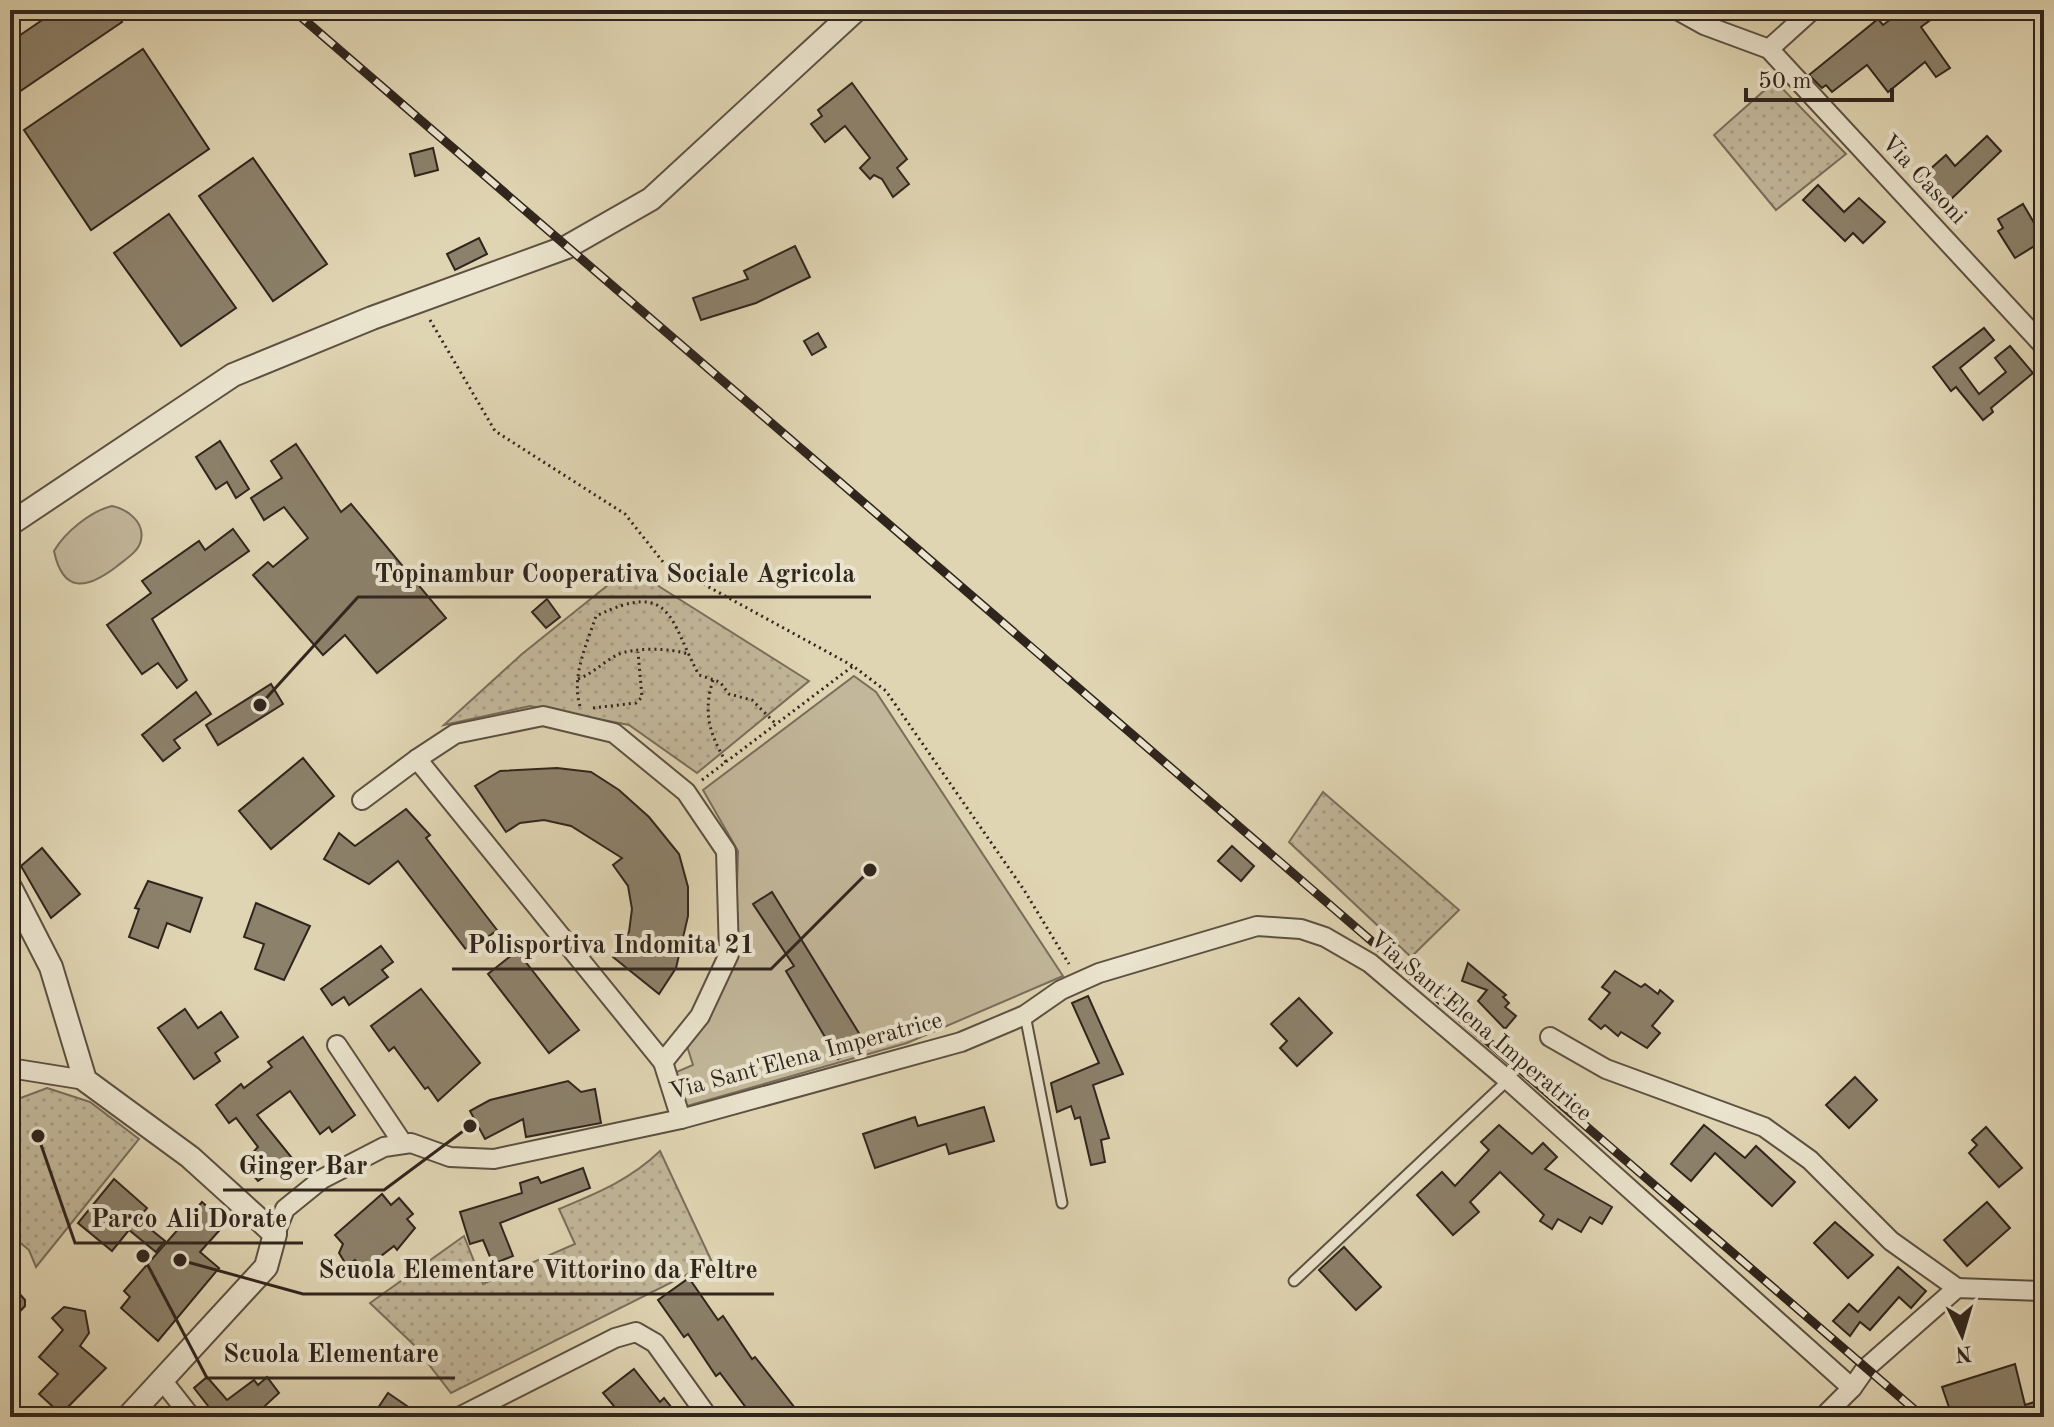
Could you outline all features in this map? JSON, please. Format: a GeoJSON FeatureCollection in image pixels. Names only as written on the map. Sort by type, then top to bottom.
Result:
{"type":"FeatureCollection","features":[{"type":"Feature","properties":{"kind":"street"},"geometry":{"type":"LineString","coordinates":[[10,524],[233,375],[372,318],[420,304],[567,247],[651,199],[856,10]]}},
{"type":"Feature","properties":{"kind":"street","name":"Via Casoni"},"geometry":{"type":"LineString","coordinates":[[1677,10],[1704,25],[1769,49],[2044,346]]}},
{"type":"Feature","properties":{"kind":"street"},"geometry":{"type":"LineString","coordinates":[[1769,49],[1812,10]]}},
{"type":"Feature","properties":{"kind":"street"},"geometry":{"type":"LineString","coordinates":[[362,800],[455,734],[543,716],[614,733],[686,792],[726,851],[729,954],[700,1016],[663,1062]]}},
{"type":"Feature","properties":{"kind":"street"},"geometry":{"type":"LineString","coordinates":[[417,759],[663,1062],[681,1119]]}},
{"type":"Feature","properties":{"kind":"street"},"geometry":{"type":"LineString","coordinates":[[10,887],[51,967],[85,1080]]}},
{"type":"Feature","properties":{"kind":"street","name":"Via Sant'Elena Imperatrice"},"geometry":{"type":"LineString","coordinates":[[402,1142],[450,1157],[494,1159],[681,1119],[961,1042],[1025,1015],[1079,981],[1257,926],[1301,929],[1325,937],[1370,963],[1508,1080],[1852,1388]]}},
{"type":"Feature","properties":{"kind":"street"},"geometry":{"type":"LineString","coordinates":[[1550,1037],[1606,1069],[1764,1127],[1810,1160],[1891,1241],[1957,1288],[2044,1291]]}},
{"type":"Feature","properties":{"kind":"street"},"geometry":{"type":"LineString","coordinates":[[128,1417],[266,1267],[285,1209],[322,1179],[384,1147],[402,1142],[337,1045]]}},
{"type":"Feature","properties":{"kind":"street"},"geometry":{"type":"LineString","coordinates":[[10,1068],[85,1080],[190,1157],[275,1234]]}},
{"type":"Feature","properties":{"kind":"street"},"geometry":{"type":"LineString","coordinates":[[1823,1417],[1852,1388],[1866,1368],[1957,1288]]}},
{"type":"Feature","properties":{"kind":"street"},"geometry":{"type":"LineString","coordinates":[[459,1417],[615,1338],[636,1332],[655,1343],[708,1417]]}},
{"type":"Feature","properties":{"kind":"street"},"geometry":{"type":"LineString","coordinates":[[162,1380],[191,1417]]}},
{"type":"Feature","properties":{"kind":"lane"},"geometry":{"type":"LineString","coordinates":[[1025,1015],[1062,1203]]}},
{"type":"Feature","properties":{"kind":"lane"},"geometry":{"type":"LineString","coordinates":[[1294,1281],[1508,1080]]}},
{"type":"Feature","properties":{"kind":"path"},"geometry":{"type":"LineString","coordinates":[[420,304],[495,431],[625,514],[663,562],[853,666],[886,691],[1024,890],[1079,981]]}},
{"type":"Feature","properties":{"kind":"path"},"geometry":{"type":"LineString","coordinates":[[638,652],[642,697],[636,703],[581,709],[577,695],[578,679],[596,616],[619,605],[641,600],[667,610],[679,626],[687,654],[699,675],[713,680],[729,694],[752,700],[776,724]]}},
{"type":"Feature","properties":{"kind":"path"},"geometry":{"type":"LineString","coordinates":[[578,679],[592,674],[620,653],[671,647],[687,654]]}},
{"type":"Feature","properties":{"kind":"path"},"geometry":{"type":"LineString","coordinates":[[686,792],[853,666]]}},
{"type":"Feature","properties":{"kind":"path"},"geometry":{"type":"LineString","coordinates":[[713,680],[706,702],[708,721],[726,762]]}},
{"type":"Feature","properties":{"kind":"shaded area"},"geometry":{"type":"Polygon","coordinates":[[[1775,81],[1846,154],[1776,210],[1714,135],[1775,81]]]}},
{"type":"Feature","properties":{"kind":"shaded area"},"geometry":{"type":"Polygon","coordinates":[[[112,506],[129,513],[138,522],[142,533],[140,544],[127,559],[95,580],[86,583],[70,581],[63,575],[54,551],[79,523],[112,506]]]}},
{"type":"Feature","properties":{"kind":"shaded area"},"geometry":{"type":"Polygon","coordinates":[[[633,565],[660,587],[809,681],[697,773],[629,725],[530,706],[444,725],[522,654],[633,565]]]}},
{"type":"Feature","properties":{"kind":"shaded area"},"geometry":{"type":"Polygon","coordinates":[[[854,676],[876,692],[1063,976],[907,1043],[687,1106],[674,1073],[693,1065],[687,1046],[735,955],[738,851],[703,790],[854,676]]]}},
{"type":"Feature","properties":{"kind":"shaded area"},"geometry":{"type":"Polygon","coordinates":[[[1323,792],[1459,910],[1411,957],[1289,842],[1323,792]]]}},
{"type":"Feature","properties":{"kind":"shaded area"},"geometry":{"type":"Polygon","coordinates":[[[47,1088],[90,1102],[139,1139],[36,1267],[29,1250],[10,1234],[10,1102],[47,1088]]]}},
{"type":"Feature","properties":{"kind":"shaded area"},"geometry":{"type":"Polygon","coordinates":[[[660,1151],[712,1262],[451,1393],[413,1344],[370,1303],[464,1236],[483,1284],[575,1244],[559,1209],[625,1178],[660,1151]]]}},
{"type":"Feature","properties":{"kind":"building"},"geometry":{"type":"Polygon","coordinates":[[[57,10],[113,10],[122,22],[10,98],[10,42],[57,10]]]}},
{"type":"Feature","properties":{"kind":"building"},"geometry":{"type":"Polygon","coordinates":[[[1903,10],[1944,10],[1921,27],[1950,68],[1936,77],[1925,62],[1888,92],[1867,65],[1832,92],[1826,85],[1822,88],[1809,75],[1878,19],[1883,25],[1903,10]]]}},
{"type":"Feature","properties":{"kind":"building"},"geometry":{"type":"Polygon","coordinates":[[[143,49],[209,149],[91,230],[24,130],[143,49]]]}},
{"type":"Feature","properties":{"kind":"building"},"geometry":{"type":"Polygon","coordinates":[[[852,83],[907,159],[897,168],[909,184],[893,197],[882,179],[874,175],[870,179],[860,168],[870,158],[845,126],[825,142],[811,124],[822,116],[818,110],[852,83]]]}},
{"type":"Feature","properties":{"kind":"building"},"geometry":{"type":"Polygon","coordinates":[[[1987,136],[2001,151],[1944,206],[1919,179],[1946,155],[1955,166],[1987,136]]]}},
{"type":"Feature","properties":{"kind":"building"},"geometry":{"type":"Polygon","coordinates":[[[433,148],[438,170],[415,176],[410,154],[433,148]]]}},
{"type":"Feature","properties":{"kind":"building"},"geometry":{"type":"Polygon","coordinates":[[[253,158],[327,264],[273,301],[199,196],[253,158]]]}},
{"type":"Feature","properties":{"kind":"building"},"geometry":{"type":"Polygon","coordinates":[[[1818,185],[1844,212],[1859,198],[1885,222],[1863,243],[1853,233],[1845,241],[1803,200],[1818,185]]]}},
{"type":"Feature","properties":{"kind":"building"},"geometry":{"type":"Polygon","coordinates":[[[2023,204],[2044,240],[2015,258],[1998,231],[2003,228],[1998,219],[2023,204]]]}},
{"type":"Feature","properties":{"kind":"building"},"geometry":{"type":"Polygon","coordinates":[[[169,214],[236,308],[181,346],[114,253],[169,214]]]}},
{"type":"Feature","properties":{"kind":"building"},"geometry":{"type":"Polygon","coordinates":[[[479,238],[487,254],[455,270],[447,254],[479,238]]]}},
{"type":"Feature","properties":{"kind":"building"},"geometry":{"type":"Polygon","coordinates":[[[795,246],[810,277],[756,303],[701,320],[693,298],[748,279],[744,271],[795,246]]]}},
{"type":"Feature","properties":{"kind":"building"},"geometry":{"type":"Polygon","coordinates":[[[1984,328],[1994,340],[1960,368],[1979,394],[2006,372],[1995,358],[2010,346],[2033,373],[1991,408],[1993,412],[1983,420],[1956,387],[1951,391],[1933,367],[1984,328]]]}},
{"type":"Feature","properties":{"kind":"building"},"geometry":{"type":"Polygon","coordinates":[[[818,333],[826,347],[812,355],[804,341],[818,333]]]}},
{"type":"Feature","properties":{"kind":"building"},"geometry":{"type":"Polygon","coordinates":[[[220,441],[249,489],[236,498],[227,482],[216,489],[196,457],[220,441]]]}},
{"type":"Feature","properties":{"kind":"building"},"geometry":{"type":"Polygon","coordinates":[[[296,444],[341,512],[351,504],[446,618],[377,673],[345,635],[323,655],[253,575],[268,562],[273,567],[308,538],[284,507],[264,520],[251,498],[282,478],[271,461],[296,444]]]}},
{"type":"Feature","properties":{"kind":"building"},"geometry":{"type":"Polygon","coordinates":[[[233,529],[249,551],[152,619],[187,680],[177,688],[158,663],[142,674],[107,625],[151,593],[142,581],[199,541],[205,550],[233,529]]]}},
{"type":"Feature","properties":{"kind":"building"},"geometry":{"type":"Polygon","coordinates":[[[547,599],[560,617],[546,628],[532,612],[547,599]]]}},
{"type":"Feature","properties":{"kind":"building"},"geometry":{"type":"Polygon","coordinates":[[[271,684],[283,704],[218,745],[206,725],[271,684]]]}},
{"type":"Feature","properties":{"kind":"building"},"geometry":{"type":"Polygon","coordinates":[[[196,692],[211,714],[174,740],[180,748],[163,761],[142,735],[196,692]]]}},
{"type":"Feature","properties":{"kind":"building"},"geometry":{"type":"Polygon","coordinates":[[[303,758],[334,796],[271,849],[239,811],[303,758]]]}},
{"type":"Feature","properties":{"kind":"building"},"geometry":{"type":"Polygon","coordinates":[[[557,768],[591,772],[619,790],[649,817],[679,854],[688,887],[688,916],[676,968],[659,994],[613,957],[629,932],[632,909],[628,886],[613,865],[622,858],[571,826],[544,820],[520,823],[506,832],[475,786],[500,771],[557,768]]]}},
{"type":"Feature","properties":{"kind":"building"},"geometry":{"type":"Polygon","coordinates":[[[406,809],[430,835],[426,838],[497,930],[468,952],[398,861],[369,884],[324,859],[339,833],[355,846],[406,809]]]}},
{"type":"Feature","properties":{"kind":"building"},"geometry":{"type":"Polygon","coordinates":[[[1232,846],[1254,866],[1241,881],[1218,861],[1232,846]]]}},
{"type":"Feature","properties":{"kind":"building"},"geometry":{"type":"Polygon","coordinates":[[[42,848],[80,894],[51,918],[21,866],[42,848]]]}},
{"type":"Feature","properties":{"kind":"building"},"geometry":{"type":"Polygon","coordinates":[[[148,881],[202,898],[190,932],[167,923],[158,948],[129,937],[139,909],[135,908],[148,881]]]}},
{"type":"Feature","properties":{"kind":"building"},"geometry":{"type":"Polygon","coordinates":[[[772,892],[865,1043],[838,1059],[786,971],[794,966],[753,904],[772,892]]]}},
{"type":"Feature","properties":{"kind":"building"},"geometry":{"type":"Polygon","coordinates":[[[256,903],[310,926],[284,980],[255,969],[264,944],[244,937],[256,903]]]}},
{"type":"Feature","properties":{"kind":"building"},"geometry":{"type":"Polygon","coordinates":[[[381,946],[393,962],[382,970],[388,977],[349,1005],[344,997],[332,1005],[321,989],[381,946]]]}},
{"type":"Feature","properties":{"kind":"building"},"geometry":{"type":"Polygon","coordinates":[[[517,951],[579,1030],[549,1053],[488,974],[517,951]]]}},
{"type":"Feature","properties":{"kind":"building"},"geometry":{"type":"Polygon","coordinates":[[[1468,963],[1506,995],[1503,997],[1509,1003],[1505,1007],[1516,1016],[1505,1029],[1478,1001],[1487,990],[1462,981],[1468,963]]]}},
{"type":"Feature","properties":{"kind":"building"},"geometry":{"type":"Polygon","coordinates":[[[1615,971],[1641,987],[1645,984],[1658,994],[1660,990],[1673,1001],[1652,1026],[1660,1033],[1647,1048],[1621,1032],[1618,1036],[1605,1025],[1601,1029],[1589,1019],[1610,993],[1602,987],[1615,971]]]}},
{"type":"Feature","properties":{"kind":"building"},"geometry":{"type":"Polygon","coordinates":[[[421,989],[480,1063],[438,1101],[428,1087],[425,1089],[394,1047],[389,1051],[371,1026],[421,989]]]}},
{"type":"Feature","properties":{"kind":"building"},"geometry":{"type":"Polygon","coordinates":[[[1088,996],[1123,1074],[1093,1085],[1109,1138],[1101,1140],[1105,1162],[1091,1165],[1080,1117],[1075,1119],[1071,1106],[1057,1112],[1051,1083],[1099,1063],[1072,1003],[1088,996]]]}},
{"type":"Feature","properties":{"kind":"building"},"geometry":{"type":"Polygon","coordinates":[[[1299,998],[1332,1033],[1297,1066],[1280,1048],[1287,1041],[1271,1024],[1299,998]]]}},
{"type":"Feature","properties":{"kind":"building"},"geometry":{"type":"Polygon","coordinates":[[[185,1009],[198,1028],[221,1012],[238,1037],[215,1053],[220,1061],[194,1079],[158,1028],[185,1009]]]}},
{"type":"Feature","properties":{"kind":"building"},"geometry":{"type":"Polygon","coordinates":[[[303,1037],[355,1115],[332,1132],[329,1127],[320,1134],[290,1091],[257,1115],[292,1158],[258,1181],[243,1163],[258,1147],[236,1118],[229,1123],[216,1105],[241,1084],[244,1088],[272,1067],[268,1062],[303,1037]]]}},
{"type":"Feature","properties":{"kind":"building"},"geometry":{"type":"Polygon","coordinates":[[[1855,1077],[1877,1100],[1849,1128],[1826,1105],[1855,1077]]]}},
{"type":"Feature","properties":{"kind":"building"},"geometry":{"type":"Polygon","coordinates":[[[568,1081],[581,1092],[595,1089],[601,1123],[526,1137],[523,1119],[485,1139],[470,1111],[490,1100],[568,1081]]]}},
{"type":"Feature","properties":{"kind":"building"},"geometry":{"type":"Polygon","coordinates":[[[984,1107],[994,1141],[949,1154],[946,1144],[875,1168],[863,1134],[915,1117],[918,1126],[984,1107]]]}},
{"type":"Feature","properties":{"kind":"building"},"geometry":{"type":"Polygon","coordinates":[[[1499,1125],[1532,1154],[1543,1143],[1557,1157],[1545,1169],[1612,1207],[1602,1224],[1590,1217],[1581,1232],[1558,1219],[1552,1229],[1540,1221],[1544,1215],[1500,1172],[1470,1202],[1479,1212],[1453,1235],[1417,1195],[1442,1172],[1455,1186],[1489,1150],[1481,1142],[1499,1125]]]}},
{"type":"Feature","properties":{"kind":"building"},"geometry":{"type":"Polygon","coordinates":[[[1704,1125],[1745,1158],[1756,1146],[1795,1182],[1772,1206],[1715,1153],[1691,1181],[1671,1164],[1704,1125]]]}},
{"type":"Feature","properties":{"kind":"building"},"geometry":{"type":"Polygon","coordinates":[[[1986,1127],[2022,1168],[1999,1187],[1969,1153],[1977,1145],[1972,1140],[1986,1127]]]}},
{"type":"Feature","properties":{"kind":"building"},"geometry":{"type":"Polygon","coordinates":[[[583,1168],[590,1188],[500,1223],[513,1256],[493,1264],[483,1240],[470,1244],[460,1212],[522,1193],[520,1183],[538,1177],[541,1183],[583,1168]]]}},
{"type":"Feature","properties":{"kind":"building"},"geometry":{"type":"Polygon","coordinates":[[[114,1179],[147,1208],[138,1219],[165,1241],[156,1252],[129,1230],[112,1251],[78,1223],[114,1179]]]}},
{"type":"Feature","properties":{"kind":"building"},"geometry":{"type":"Polygon","coordinates":[[[382,1194],[391,1205],[399,1198],[413,1214],[407,1219],[415,1228],[397,1250],[394,1246],[363,1270],[355,1260],[347,1266],[339,1253],[343,1244],[335,1235],[382,1194]]]}},
{"type":"Feature","properties":{"kind":"building"},"geometry":{"type":"Polygon","coordinates":[[[202,1202],[226,1223],[200,1252],[219,1268],[158,1341],[121,1308],[130,1297],[124,1291],[202,1202]]]}},
{"type":"Feature","properties":{"kind":"building"},"geometry":{"type":"Polygon","coordinates":[[[1987,1202],[2010,1228],[1967,1266],[1944,1240],[1987,1202]]]}},
{"type":"Feature","properties":{"kind":"building"},"geometry":{"type":"Polygon","coordinates":[[[1835,1222],[1873,1255],[1848,1278],[1814,1243],[1835,1222]]]}},
{"type":"Feature","properties":{"kind":"building"},"geometry":{"type":"Polygon","coordinates":[[[1344,1247],[1381,1287],[1356,1310],[1319,1270],[1344,1247]]]}},
{"type":"Feature","properties":{"kind":"building"},"geometry":{"type":"Polygon","coordinates":[[[1898,1267],[1926,1291],[1911,1308],[1899,1297],[1870,1330],[1860,1322],[1850,1336],[1833,1321],[1849,1304],[1858,1312],[1898,1267]]]}},
{"type":"Feature","properties":{"kind":"building"},"geometry":{"type":"Polygon","coordinates":[[[689,1278],[718,1320],[723,1316],[752,1359],[755,1357],[802,1417],[753,1417],[720,1373],[716,1376],[688,1334],[684,1337],[658,1300],[689,1278]]]}},
{"type":"Feature","properties":{"kind":"building"},"geometry":{"type":"Polygon","coordinates":[[[10,1283],[25,1300],[25,1306],[10,1322],[10,1283]]]}},
{"type":"Feature","properties":{"kind":"building"},"geometry":{"type":"Polygon","coordinates":[[[64,1307],[85,1311],[89,1333],[80,1346],[106,1368],[61,1414],[39,1394],[58,1374],[39,1357],[63,1330],[52,1318],[64,1307]]]}},
{"type":"Feature","properties":{"kind":"building"},"geometry":{"type":"Polygon","coordinates":[[[2015,1364],[2025,1405],[2044,1399],[2044,1417],[2000,1417],[1999,1414],[1969,1417],[1968,1411],[1952,1416],[1942,1387],[2015,1364]]]}},
{"type":"Feature","properties":{"kind":"building"},"geometry":{"type":"Polygon","coordinates":[[[634,1369],[660,1402],[664,1398],[679,1417],[623,1417],[603,1393],[634,1369]]]}},
{"type":"Feature","properties":{"kind":"building"},"geometry":{"type":"Polygon","coordinates":[[[207,1377],[227,1400],[254,1380],[258,1385],[267,1377],[279,1393],[254,1416],[248,1409],[240,1417],[204,1417],[212,1411],[194,1388],[207,1377]]]}},
{"type":"Feature","properties":{"kind":"building"},"geometry":{"type":"Polygon","coordinates":[[[388,1393],[423,1417],[372,1417],[388,1393]]]}},
{"type":"Feature","properties":{"kind":"railway"},"geometry":{"type":"LineString","coordinates":[[293,10],[1923,1417]]}},
{"type":"Feature","properties":{"kind":"place","name":"Topinambur Cooperativa Sociale Agricola"},"geometry":{"type":"Point","coordinates":[260,705]}},
{"type":"Feature","properties":{"kind":"place","name":"Polisportiva Indomita 21"},"geometry":{"type":"Point","coordinates":[870,870]}},
{"type":"Feature","properties":{"kind":"place","name":"Ginger Bar"},"geometry":{"type":"Point","coordinates":[470,1126]}},
{"type":"Feature","properties":{"kind":"place","name":"Parco Ali Dorate"},"geometry":{"type":"Point","coordinates":[38,1136]}},
{"type":"Feature","properties":{"kind":"place","name":"Scuola Elementare"},"geometry":{"type":"Point","coordinates":[143,1256]}},
{"type":"Feature","properties":{"kind":"place","name":"Scuola Elementare Vittorino da Feltre"},"geometry":{"type":"Point","coordinates":[180,1260]}}]}
